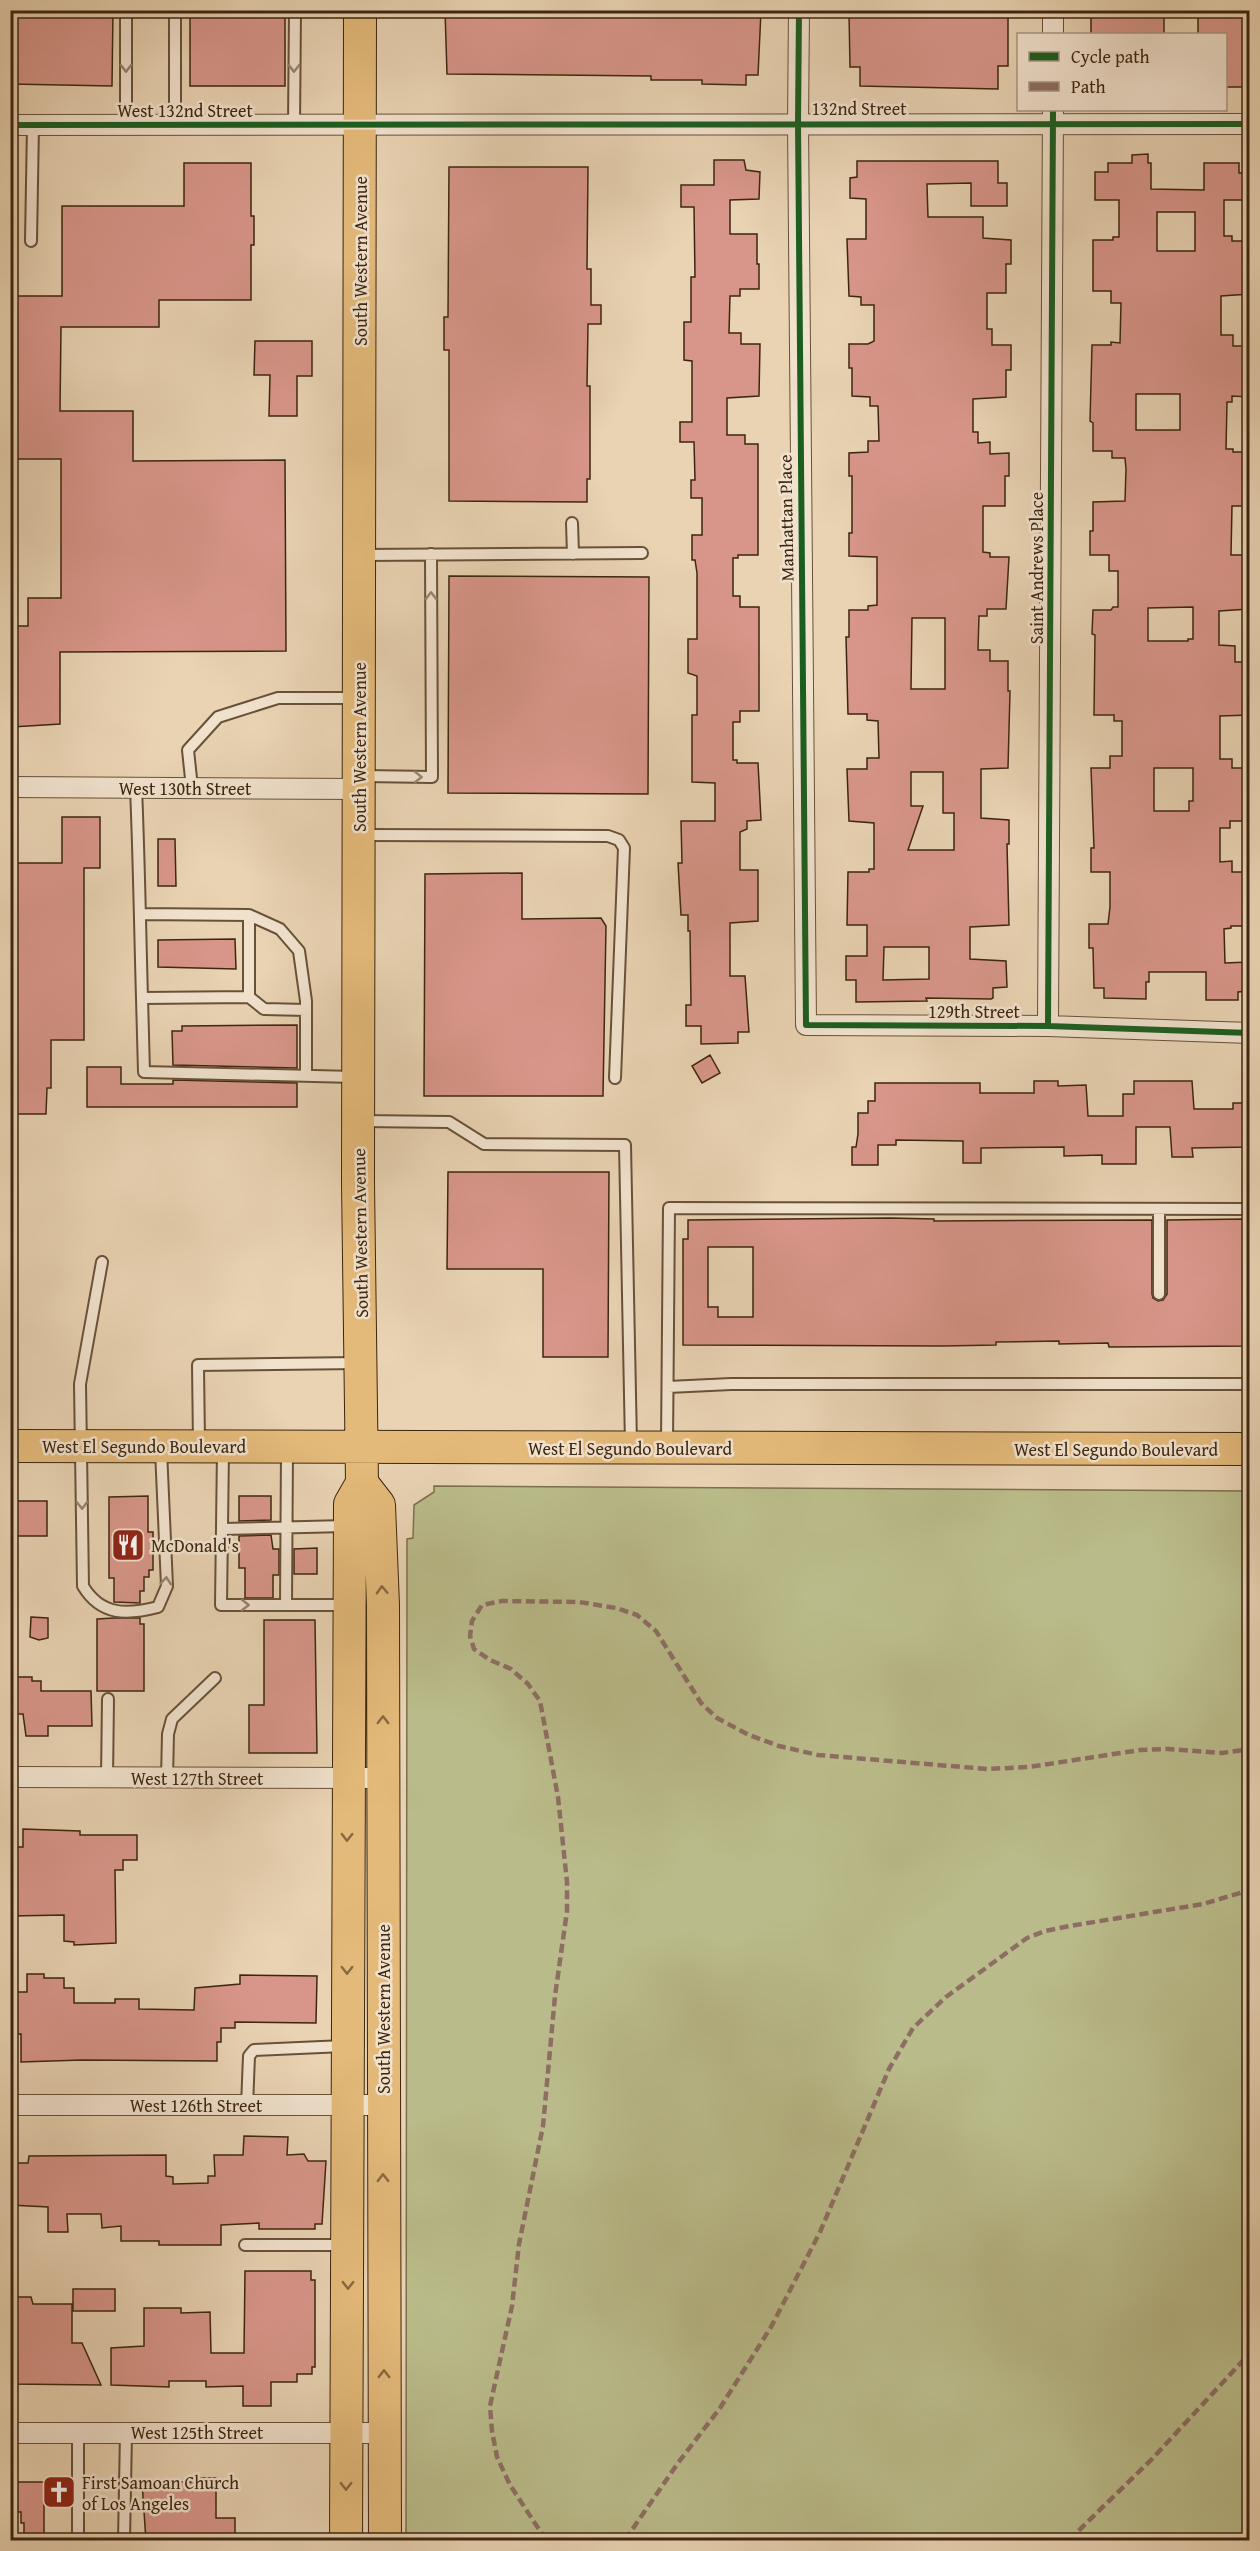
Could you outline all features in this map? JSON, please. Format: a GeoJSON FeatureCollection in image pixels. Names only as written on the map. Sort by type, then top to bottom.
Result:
{"type":"FeatureCollection","features":[{"type":"Feature","properties":{"kind":"main road","name":"South Western Avenue"},"geometry":{"type":"LineString","coordinates":[[346,2541],[350,1504],[362,1483],[358,1121],[360,10]]}},
{"type":"Feature","properties":{"kind":"main road","name":"West El Segundo Boulevard"},"geometry":{"type":"LineString","coordinates":[[10,1446],[1250,1449]]}},
{"type":"Feature","properties":{"kind":"main road","name":"South Western Avenue"},"geometry":{"type":"LineString","coordinates":[[362,1483],[379,1505],[382,1605],[385,2541]]}},
{"type":"Feature","properties":{"kind":"street","name":"Manhattan Place"},"geometry":{"type":"LineString","coordinates":[[799,10],[806,1025]]}},
{"type":"Feature","properties":{"kind":"street"},"geometry":{"type":"LineString","coordinates":[[1053,10],[1053,33]]}},
{"type":"Feature","properties":{"kind":"street","name":"132nd Street"},"geometry":{"type":"LineString","coordinates":[[360,125],[798,123],[1053,117],[1250,124]]}},
{"type":"Feature","properties":{"kind":"street","name":"Saint Andrews Place"},"geometry":{"type":"LineString","coordinates":[[1048,1026],[1053,117]]}},
{"type":"Feature","properties":{"kind":"street","name":"West 132nd Street"},"geometry":{"type":"LineString","coordinates":[[10,125],[360,125]]}},
{"type":"Feature","properties":{"kind":"street","name":"West 130th Street"},"geometry":{"type":"LineString","coordinates":[[10,787],[192,788],[359,783]]}},
{"type":"Feature","properties":{"kind":"street","name":"129th Street"},"geometry":{"type":"LineString","coordinates":[[806,1025],[1048,1026],[1250,1033]]}},
{"type":"Feature","properties":{"kind":"street","name":"West 127th Street"},"geometry":{"type":"LineString","coordinates":[[10,1777],[384,1778]]}},
{"type":"Feature","properties":{"kind":"street","name":"West 126th Street"},"geometry":{"type":"LineString","coordinates":[[10,2105],[382,2105]]}},
{"type":"Feature","properties":{"kind":"street","name":"West 125th Street"},"geometry":{"type":"LineString","coordinates":[[10,2433],[384,2433]]}},
{"type":"Feature","properties":{"kind":"lane"},"geometry":{"type":"LineString","coordinates":[[126,10],[126,125]]}},
{"type":"Feature","properties":{"kind":"lane"},"geometry":{"type":"LineString","coordinates":[[175,10],[175,125]]}},
{"type":"Feature","properties":{"kind":"lane"},"geometry":{"type":"LineString","coordinates":[[294,125],[295,10]]}},
{"type":"Feature","properties":{"kind":"lane"},"geometry":{"type":"LineString","coordinates":[[31,241],[33,125]]}},
{"type":"Feature","properties":{"kind":"lane"},"geometry":{"type":"LineString","coordinates":[[572,523],[573,554]]}},
{"type":"Feature","properties":{"kind":"lane"},"geometry":{"type":"LineString","coordinates":[[360,555],[642,553]]}},
{"type":"Feature","properties":{"kind":"lane"},"geometry":{"type":"LineString","coordinates":[[359,783],[432,777],[431,554]]}},
{"type":"Feature","properties":{"kind":"lane"},"geometry":{"type":"LineString","coordinates":[[192,788],[188,750],[218,717],[278,698],[360,698]]}},
{"type":"Feature","properties":{"kind":"lane"},"geometry":{"type":"LineString","coordinates":[[136,788],[144,1072],[358,1077]]}},
{"type":"Feature","properties":{"kind":"lane"},"geometry":{"type":"LineString","coordinates":[[359,835],[608,836],[619,840],[624,848],[615,1078]]}},
{"type":"Feature","properties":{"kind":"lane"},"geometry":{"type":"LineString","coordinates":[[140,914],[249,915],[280,929],[299,951],[306,1010],[306,1076]]}},
{"type":"Feature","properties":{"kind":"lane"},"geometry":{"type":"LineString","coordinates":[[249,915],[249,997]]}},
{"type":"Feature","properties":{"kind":"lane"},"geometry":{"type":"LineString","coordinates":[[142,998],[249,997],[264,1009],[306,1010]]}},
{"type":"Feature","properties":{"kind":"lane"},"geometry":{"type":"LineString","coordinates":[[358,1121],[449,1122],[484,1144],[625,1145],[631,1448]]}},
{"type":"Feature","properties":{"kind":"lane"},"geometry":{"type":"LineString","coordinates":[[667,1448],[669,1208],[1250,1209]]}},
{"type":"Feature","properties":{"kind":"lane"},"geometry":{"type":"LineString","coordinates":[[1159,1209],[1159,1294]]}},
{"type":"Feature","properties":{"kind":"lane"},"geometry":{"type":"LineString","coordinates":[[102,1262],[80,1384],[83,1586],[92,1601],[115,1611],[139,1612],[158,1607],[167,1586],[161,1446]]}},
{"type":"Feature","properties":{"kind":"lane"},"geometry":{"type":"LineString","coordinates":[[350,1605],[221,1605],[223,1529],[198,1365],[362,1363]]}},
{"type":"Feature","properties":{"kind":"lane"},"geometry":{"type":"LineString","coordinates":[[668,1387],[731,1384],[1250,1384]]}},
{"type":"Feature","properties":{"kind":"lane"},"geometry":{"type":"LineString","coordinates":[[286,1605],[287,1446]]}},
{"type":"Feature","properties":{"kind":"lane"},"geometry":{"type":"LineString","coordinates":[[223,1529],[350,1526]]}},
{"type":"Feature","properties":{"kind":"lane"},"geometry":{"type":"LineString","coordinates":[[167,1778],[168,1734],[172,1719],[215,1678]]}},
{"type":"Feature","properties":{"kind":"lane"},"geometry":{"type":"LineString","coordinates":[[107,1778],[108,1699]]}},
{"type":"Feature","properties":{"kind":"lane"},"geometry":{"type":"LineString","coordinates":[[247,2106],[249,2056],[254,2050],[347,2046]]}},
{"type":"Feature","properties":{"kind":"lane"},"geometry":{"type":"LineString","coordinates":[[245,2245],[348,2245]]}},
{"type":"Feature","properties":{"kind":"lane"},"geometry":{"type":"LineString","coordinates":[[78,2433],[78,2541]]}},
{"type":"Feature","properties":{"kind":"lane"},"geometry":{"type":"LineString","coordinates":[[124,2541],[126,2433]]}},
{"type":"Feature","properties":{"kind":"green space"},"geometry":{"type":"Polygon","coordinates":[[[434,1486],[1249,1491],[1249,2540],[406,2540],[407,1539],[413,1538],[414,1505],[434,1492],[434,1486]]]}},
{"type":"Feature","properties":{"kind":"building"},"geometry":{"type":"Polygon","coordinates":[[[10,10],[113,10],[112,86],[10,84],[10,10]]]}},
{"type":"Feature","properties":{"kind":"building"},"geometry":{"type":"Polygon","coordinates":[[[190,10],[285,10],[285,86],[190,86],[190,10]]]}},
{"type":"Feature","properties":{"kind":"building"},"geometry":{"type":"Polygon","coordinates":[[[445,10],[761,11],[758,75],[746,75],[746,85],[702,84],[702,80],[651,80],[651,76],[447,74],[445,10]]]}},
{"type":"Feature","properties":{"kind":"building"},"geometry":{"type":"Polygon","coordinates":[[[868,10],[924,10],[924,16],[966,16],[966,10],[1008,10],[1008,66],[998,66],[998,89],[860,86],[860,67],[850,67],[849,13],[868,14],[868,10]]]}},
{"type":"Feature","properties":{"kind":"building"},"geometry":{"type":"Polygon","coordinates":[[[1120,10],[1147,10],[1147,16],[1164,16],[1164,33],[1091,33],[1091,15],[1120,13],[1120,10]]]}},
{"type":"Feature","properties":{"kind":"building"},"geometry":{"type":"Polygon","coordinates":[[[1198,10],[1250,10],[1250,68],[1243,67],[1243,87],[1227,87],[1227,33],[1198,33],[1198,10]]]}},
{"type":"Feature","properties":{"kind":"building"},"geometry":{"type":"Polygon","coordinates":[[[1148,154],[1148,163],[1151,163],[1151,189],[1204,190],[1204,163],[1239,163],[1239,173],[1250,173],[1250,200],[1224,200],[1224,236],[1232,236],[1232,241],[1250,241],[1250,294],[1221,296],[1221,335],[1233,335],[1233,346],[1250,346],[1250,397],[1232,396],[1232,402],[1227,402],[1226,449],[1233,449],[1233,452],[1250,452],[1248,506],[1232,506],[1231,555],[1250,555],[1249,609],[1219,611],[1219,645],[1235,646],[1235,662],[1250,662],[1250,715],[1220,716],[1220,759],[1232,759],[1232,768],[1249,768],[1250,821],[1230,821],[1230,828],[1220,828],[1220,862],[1232,861],[1232,872],[1250,872],[1250,926],[1231,926],[1231,928],[1224,929],[1225,963],[1249,962],[1250,991],[1238,992],[1238,1000],[1206,1000],[1206,972],[1149,972],[1149,982],[1146,982],[1146,999],[1104,998],[1104,988],[1094,988],[1093,948],[1089,948],[1089,924],[1108,924],[1110,872],[1091,872],[1091,848],[1094,848],[1091,768],[1110,768],[1110,756],[1122,756],[1122,721],[1114,721],[1114,715],[1094,715],[1093,610],[1111,610],[1113,607],[1118,607],[1118,571],[1109,571],[1109,555],[1090,555],[1090,531],[1093,531],[1093,502],[1125,501],[1126,469],[1125,458],[1112,458],[1112,451],[1093,451],[1093,423],[1090,421],[1092,345],[1120,343],[1121,303],[1111,303],[1111,291],[1093,291],[1093,240],[1113,240],[1113,237],[1119,237],[1119,200],[1095,200],[1095,172],[1108,172],[1108,163],[1132,163],[1132,155],[1148,154]],[[1157,212],[1157,251],[1195,251],[1195,212],[1157,212]],[[1136,394],[1136,430],[1180,430],[1180,394],[1136,394]],[[1193,607],[1148,608],[1148,641],[1193,639],[1193,607]],[[1154,768],[1154,811],[1189,811],[1189,801],[1193,801],[1193,768],[1154,768]]]}},
{"type":"Feature","properties":{"kind":"building"},"geometry":{"type":"Polygon","coordinates":[[[714,160],[744,160],[746,170],[760,172],[759,199],[730,200],[730,234],[757,234],[759,289],[740,289],[740,296],[730,296],[729,333],[741,333],[741,344],[760,344],[759,396],[727,398],[727,435],[745,435],[745,444],[758,444],[758,555],[738,555],[738,558],[733,558],[733,596],[740,596],[740,607],[759,607],[759,711],[740,711],[740,722],[733,722],[733,760],[737,760],[737,763],[758,763],[761,820],[747,821],[747,829],[740,832],[740,870],[758,870],[758,921],[730,923],[730,976],[745,976],[749,1032],[738,1032],[738,1043],[701,1044],[701,1026],[686,1026],[686,1005],[691,1005],[690,931],[688,931],[688,915],[681,915],[678,863],[682,863],[681,821],[715,821],[715,783],[692,782],[692,715],[697,715],[697,676],[688,673],[688,639],[697,639],[697,573],[695,560],[692,560],[692,535],[702,535],[702,498],[691,498],[691,480],[695,480],[694,442],[680,442],[680,422],[692,422],[692,361],[684,360],[684,322],[691,322],[691,277],[695,277],[694,207],[681,207],[681,185],[714,185],[714,160]]]}},
{"type":"Feature","properties":{"kind":"building"},"geometry":{"type":"Polygon","coordinates":[[[857,161],[998,161],[998,183],[1007,183],[1007,206],[971,206],[971,183],[927,184],[928,217],[983,217],[983,238],[1011,240],[1011,264],[1006,264],[1006,293],[987,293],[987,329],[992,329],[992,345],[1011,345],[1011,370],[1006,370],[1006,397],[973,399],[973,432],[978,432],[978,443],[990,442],[990,454],[1009,453],[1009,476],[1005,476],[1005,506],[983,506],[983,552],[990,553],[990,557],[1009,557],[1006,609],[987,609],[987,616],[979,616],[978,650],[990,650],[990,661],[1008,661],[1008,691],[1010,691],[1008,768],[981,769],[981,818],[1009,820],[1009,844],[1007,844],[1009,925],[970,927],[970,959],[1006,961],[1007,987],[993,988],[991,999],[926,998],[927,1001],[856,1002],[856,980],[846,980],[846,956],[867,956],[867,925],[847,925],[848,872],[869,872],[869,869],[874,869],[874,823],[849,821],[847,769],[867,769],[867,758],[879,758],[878,721],[867,720],[867,714],[848,714],[846,637],[849,637],[849,610],[868,610],[868,606],[877,605],[877,557],[849,556],[849,533],[852,533],[852,476],[849,476],[849,453],[868,452],[868,441],[879,441],[878,406],[870,406],[870,397],[852,396],[852,368],[849,368],[849,344],[868,344],[874,341],[874,305],[861,305],[861,297],[849,296],[847,239],[866,239],[866,199],[850,198],[850,178],[857,177],[857,161]],[[912,618],[911,689],[945,689],[945,618],[912,618]],[[911,772],[911,806],[923,806],[908,850],[954,850],[954,813],[943,813],[943,772],[911,772]],[[884,947],[883,980],[929,979],[929,947],[884,947]]]}},
{"type":"Feature","properties":{"kind":"building"},"geometry":{"type":"Polygon","coordinates":[[[184,163],[251,163],[251,216],[254,216],[254,245],[251,245],[251,300],[159,300],[159,327],[61,327],[60,411],[133,411],[133,461],[285,460],[286,651],[60,652],[60,724],[12,727],[12,626],[28,626],[28,598],[61,598],[61,459],[10,459],[10,296],[62,296],[62,206],[184,206],[184,163]]]}},
{"type":"Feature","properties":{"kind":"building"},"geometry":{"type":"Polygon","coordinates":[[[449,167],[588,167],[587,269],[591,269],[591,305],[601,305],[601,324],[588,324],[590,479],[587,479],[587,502],[449,501],[449,350],[444,350],[444,317],[448,317],[449,167]]]}},
{"type":"Feature","properties":{"kind":"building"},"geometry":{"type":"Polygon","coordinates":[[[255,341],[312,341],[312,376],[297,376],[297,416],[269,416],[270,375],[254,375],[255,341]]]}},
{"type":"Feature","properties":{"kind":"building"},"geometry":{"type":"Polygon","coordinates":[[[449,576],[649,577],[648,794],[448,793],[449,576]]]}},
{"type":"Feature","properties":{"kind":"building"},"geometry":{"type":"Polygon","coordinates":[[[62,817],[100,817],[100,868],[84,868],[84,1040],[51,1040],[51,1088],[47,1088],[46,1114],[10,1114],[10,863],[62,863],[62,817]]]}},
{"type":"Feature","properties":{"kind":"building"},"geometry":{"type":"Polygon","coordinates":[[[158,839],[175,839],[176,886],[158,886],[158,839]]]}},
{"type":"Feature","properties":{"kind":"building"},"geometry":{"type":"Polygon","coordinates":[[[522,873],[522,919],[601,918],[606,926],[603,1096],[424,1096],[425,874],[522,873]]]}},
{"type":"Feature","properties":{"kind":"building"},"geometry":{"type":"Polygon","coordinates":[[[235,939],[236,969],[158,967],[158,940],[235,939]]]}},
{"type":"Feature","properties":{"kind":"building"},"geometry":{"type":"Polygon","coordinates":[[[297,1025],[297,1068],[173,1065],[172,1031],[182,1031],[182,1026],[297,1025]]]}},
{"type":"Feature","properties":{"kind":"building"},"geometry":{"type":"Polygon","coordinates":[[[710,1055],[720,1073],[702,1083],[692,1066],[710,1055]]]}},
{"type":"Feature","properties":{"kind":"building"},"geometry":{"type":"Polygon","coordinates":[[[87,1067],[121,1067],[121,1084],[173,1084],[173,1080],[297,1083],[297,1107],[87,1107],[87,1067]]]}},
{"type":"Feature","properties":{"kind":"building"},"geometry":{"type":"Polygon","coordinates":[[[1034,1081],[1058,1081],[1058,1086],[1086,1085],[1088,1116],[1123,1116],[1123,1094],[1134,1094],[1134,1081],[1192,1081],[1194,1109],[1233,1109],[1233,1103],[1250,1103],[1250,1147],[1192,1148],[1193,1157],[1172,1157],[1170,1127],[1136,1127],[1136,1164],[1102,1164],[1102,1155],[1064,1156],[1064,1147],[981,1148],[981,1163],[963,1163],[963,1141],[896,1140],[896,1145],[878,1145],[878,1165],[852,1165],[852,1147],[856,1147],[858,1134],[858,1113],[868,1113],[868,1101],[875,1101],[875,1083],[980,1083],[980,1093],[1034,1093],[1034,1081]]]}},
{"type":"Feature","properties":{"kind":"building"},"geometry":{"type":"Polygon","coordinates":[[[448,1172],[609,1172],[608,1357],[543,1357],[543,1269],[447,1269],[448,1172]]]}},
{"type":"Feature","properties":{"kind":"building"},"geometry":{"type":"Polygon","coordinates":[[[890,1218],[934,1219],[934,1221],[1152,1220],[1152,1294],[1153,1298],[1158,1301],[1163,1300],[1167,1294],[1167,1220],[1247,1219],[1250,1346],[1109,1347],[1108,1343],[1059,1344],[1059,1341],[943,1346],[683,1345],[683,1239],[688,1239],[688,1220],[890,1218]],[[708,1247],[708,1307],[718,1307],[718,1317],[753,1317],[753,1247],[708,1247]]]}},
{"type":"Feature","properties":{"kind":"building"},"geometry":{"type":"Polygon","coordinates":[[[148,1496],[148,1532],[153,1532],[153,1570],[149,1570],[149,1577],[144,1577],[144,1591],[140,1591],[140,1603],[114,1602],[114,1578],[109,1578],[109,1497],[148,1496]]]}},
{"type":"Feature","properties":{"kind":"building"},"geometry":{"type":"Polygon","coordinates":[[[239,1496],[271,1496],[271,1520],[239,1521],[239,1496]]]}},
{"type":"Feature","properties":{"kind":"building"},"geometry":{"type":"Polygon","coordinates":[[[12,1501],[47,1501],[47,1536],[12,1536],[12,1501]]]}},
{"type":"Feature","properties":{"kind":"building"},"geometry":{"type":"Polygon","coordinates":[[[271,1535],[273,1549],[279,1549],[279,1575],[273,1575],[273,1598],[245,1598],[245,1568],[239,1568],[239,1536],[271,1535]]]}},
{"type":"Feature","properties":{"kind":"building"},"geometry":{"type":"Polygon","coordinates":[[[317,1548],[317,1574],[294,1574],[294,1549],[317,1548]]]}},
{"type":"Feature","properties":{"kind":"building"},"geometry":{"type":"Polygon","coordinates":[[[31,1617],[48,1618],[48,1638],[39,1640],[30,1637],[31,1617]]]}},
{"type":"Feature","properties":{"kind":"building"},"geometry":{"type":"Polygon","coordinates":[[[140,1618],[140,1624],[144,1624],[144,1691],[97,1691],[97,1619],[140,1618]]]}},
{"type":"Feature","properties":{"kind":"building"},"geometry":{"type":"Polygon","coordinates":[[[264,1620],[315,1620],[317,1753],[249,1753],[249,1705],[264,1705],[264,1620]]]}},
{"type":"Feature","properties":{"kind":"building"},"geometry":{"type":"Polygon","coordinates":[[[10,1677],[32,1677],[32,1681],[41,1681],[41,1691],[91,1691],[92,1726],[48,1726],[48,1736],[26,1736],[23,1714],[10,1714],[10,1677]]]}},
{"type":"Feature","properties":{"kind":"building"},"geometry":{"type":"Polygon","coordinates":[[[23,1829],[80,1831],[80,1835],[137,1835],[137,1860],[123,1860],[123,1870],[115,1870],[116,1943],[74,1945],[74,1942],[64,1941],[64,1915],[11,1916],[10,1856],[16,1856],[16,1847],[23,1847],[23,1829]]]}},
{"type":"Feature","properties":{"kind":"building"},"geometry":{"type":"Polygon","coordinates":[[[27,1974],[44,1974],[44,1978],[64,1978],[64,1988],[74,1988],[74,2003],[115,2003],[115,1999],[139,1999],[139,2009],[194,2010],[195,1988],[240,1984],[240,1975],[317,1976],[316,2023],[235,2022],[235,2028],[221,2028],[221,2042],[217,2042],[217,2061],[21,2062],[21,2034],[10,2034],[10,1992],[27,1992],[27,1974]]]}},
{"type":"Feature","properties":{"kind":"building"},"geometry":{"type":"Polygon","coordinates":[[[244,2136],[288,2137],[287,2155],[304,2154],[308,2161],[326,2161],[322,2224],[315,2224],[315,2229],[259,2229],[259,2223],[221,2225],[221,2245],[159,2245],[159,2241],[121,2241],[121,2226],[102,2228],[101,2214],[67,2214],[68,2232],[48,2232],[48,2207],[10,2205],[10,2163],[28,2163],[29,2156],[166,2155],[166,2176],[173,2177],[173,2184],[208,2183],[208,2176],[215,2176],[214,2155],[243,2155],[244,2136]]]}},
{"type":"Feature","properties":{"kind":"building"},"geometry":{"type":"Polygon","coordinates":[[[245,2271],[311,2271],[311,2280],[315,2280],[315,2367],[312,2367],[312,2374],[297,2374],[297,2382],[271,2382],[271,2406],[243,2406],[243,2386],[206,2387],[206,2381],[169,2381],[169,2387],[111,2385],[111,2348],[144,2346],[144,2308],[181,2308],[181,2313],[210,2312],[211,2353],[244,2353],[245,2271]]]}},
{"type":"Feature","properties":{"kind":"building"},"geometry":{"type":"Polygon","coordinates":[[[73,2289],[115,2289],[115,2311],[73,2311],[73,2289]]]}},
{"type":"Feature","properties":{"kind":"building"},"geometry":{"type":"Polygon","coordinates":[[[15,2297],[31,2297],[33,2304],[72,2304],[72,2343],[82,2343],[101,2385],[10,2384],[10,2340],[15,2340],[15,2297]]]}},
{"type":"Feature","properties":{"kind":"building"},"geometry":{"type":"Polygon","coordinates":[[[191,2478],[216,2478],[216,2518],[235,2518],[235,2541],[146,2541],[142,2482],[191,2482],[191,2478]]]}},
{"type":"Feature","properties":{"kind":"building"},"geometry":{"type":"Polygon","coordinates":[[[44,2482],[44,2541],[24,2541],[24,2523],[21,2523],[21,2512],[10,2512],[10,2484],[44,2482]]]}},
{"type":"Feature","properties":{"kind":"marked path"},"geometry":{"type":"LineString","coordinates":[[546,2540],[510,2485],[497,2457],[490,2406],[512,2306],[519,2244],[543,2126],[555,1996],[567,1911],[567,1882],[558,1797],[540,1701],[528,1684],[511,1669],[490,1660],[474,1649],[470,1636],[472,1621],[482,1605],[502,1601],[579,1602],[616,1608],[637,1615],[656,1631],[701,1703],[717,1718],[749,1735],[779,1746],[818,1755],[987,1769],[1029,1767],[1140,1750],[1168,1749],[1222,1753],[1250,1749]]}},
{"type":"Feature","properties":{"kind":"marked path"},"geometry":{"type":"LineString","coordinates":[[625,2540],[678,2463],[720,2408],[771,2327],[820,2232],[889,2069],[913,2028],[946,1997],[1027,1938],[1045,1931],[1070,1926],[1203,1904],[1250,1890]]}},
{"type":"Feature","properties":{"kind":"marked path"},"geometry":{"type":"LineString","coordinates":[[1069,2540],[1152,2459],[1250,2353]]}},
{"type":"Feature","properties":{"kind":"cycle path"},"geometry":{"type":"LineString","coordinates":[[799,10],[806,1025],[1048,1026],[1250,1033]]}},
{"type":"Feature","properties":{"kind":"cycle path"},"geometry":{"type":"LineString","coordinates":[[1048,1026],[1053,111]]}},
{"type":"Feature","properties":{"kind":"cycle path"},"geometry":{"type":"LineString","coordinates":[[10,125],[1250,124]]}},
{"type":"Feature","properties":{"kind":"place","name":"McDonald's"},"geometry":{"type":"Point","coordinates":[128,1545]}},
{"type":"Feature","properties":{"kind":"place","name":"First Samoan Church of Los Angeles"},"geometry":{"type":"Point","coordinates":[59,2492]}}]}
